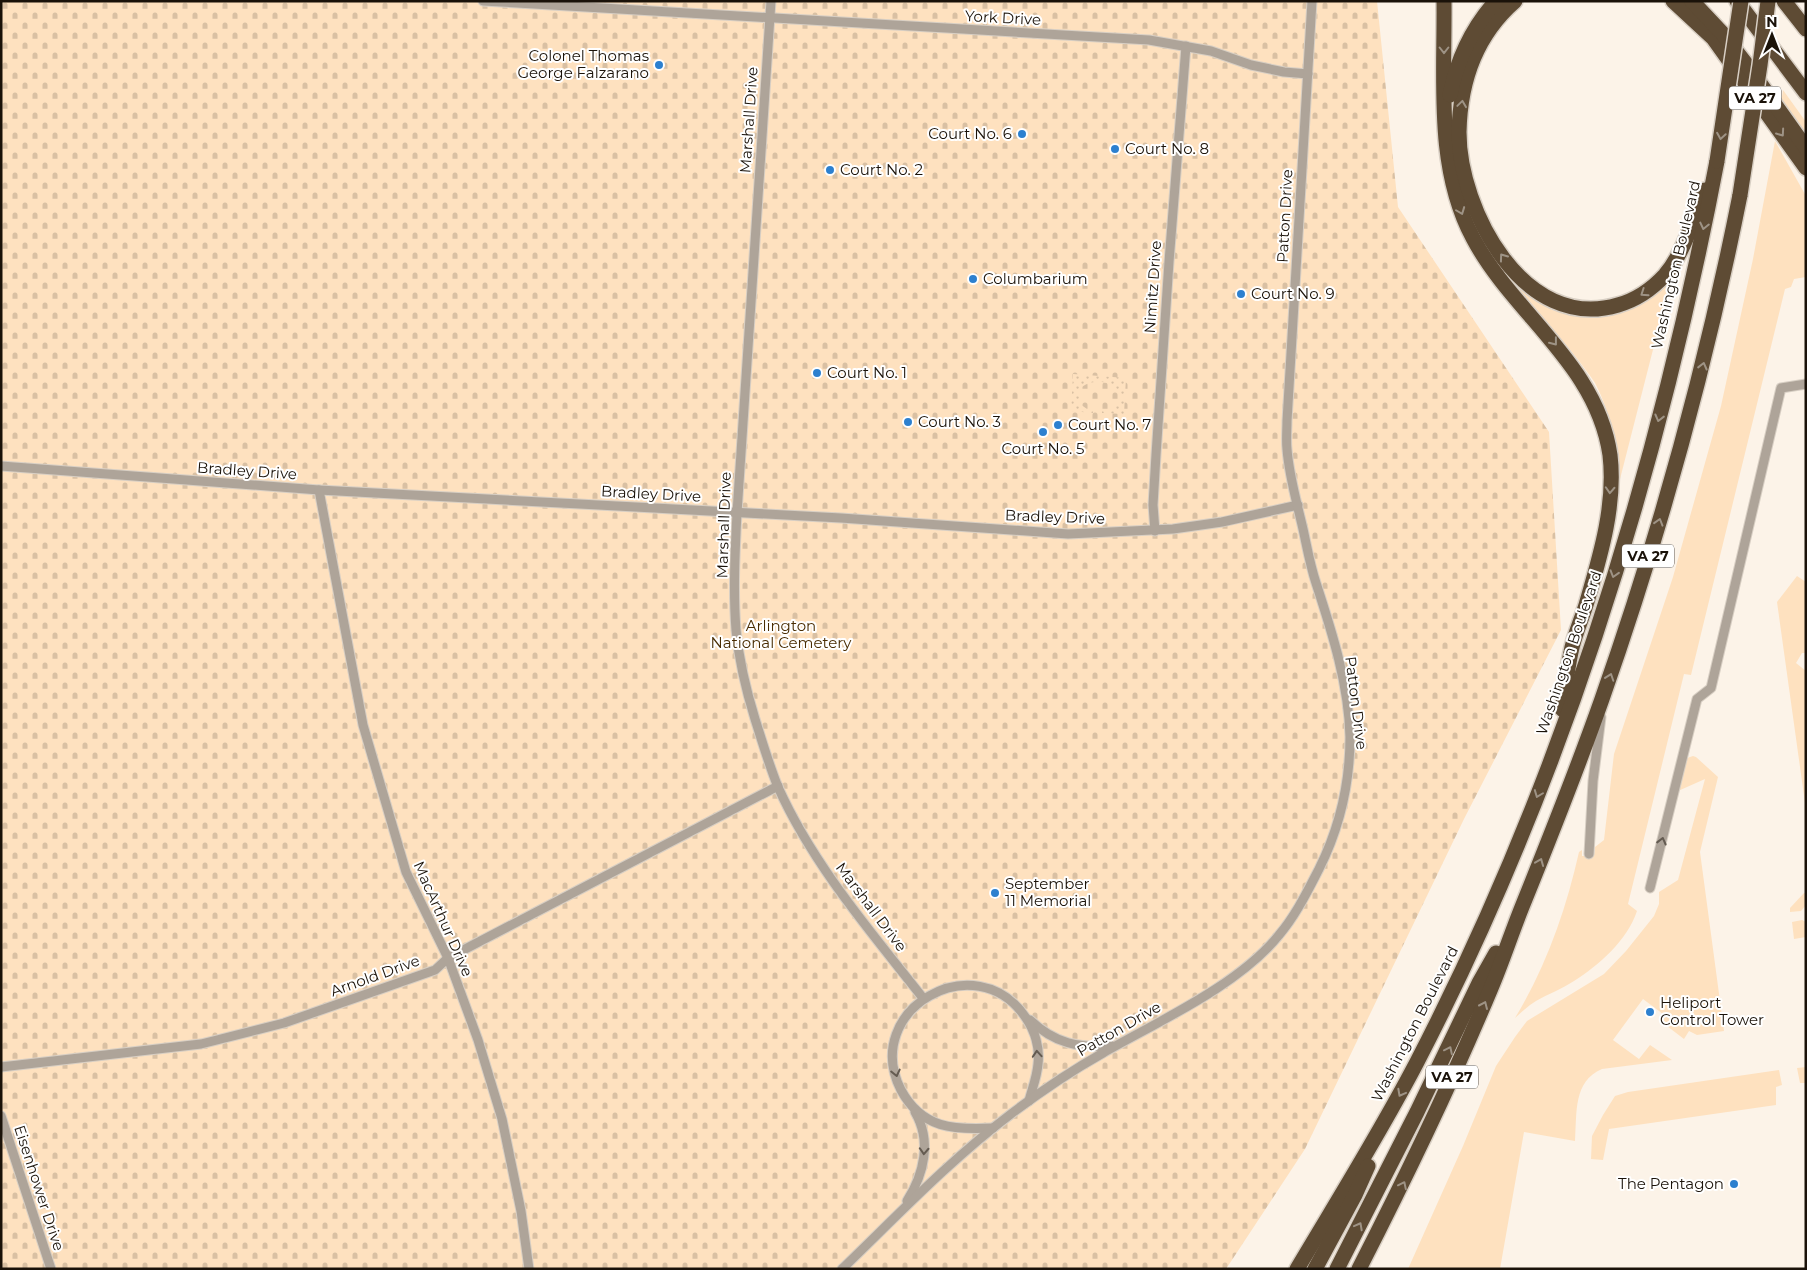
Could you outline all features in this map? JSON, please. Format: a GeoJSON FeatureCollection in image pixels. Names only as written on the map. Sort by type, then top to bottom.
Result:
{"type":"FeatureCollection","features":[{"type":"Feature","properties":{"kind":"highway"},"geometry":{"type":"LineString","coordinates":[[1444,1],[1445,125],[1451,182],[1464,219],[1473,238],[1498,275],[1551,339],[1582,381],[1601,419],[1610,454],[1610,493],[1606,527],[1598,561],[1571,651],[1556,748]]}},
{"type":"Feature","properties":{"kind":"highway"},"geometry":{"type":"LineString","coordinates":[[1445,125],[1452,84],[1464,50],[1478,24],[1496,1]]}},
{"type":"Feature","properties":{"kind":"highway"},"geometry":{"type":"LineString","coordinates":[[1515,1],[1495,20],[1473,58],[1461,105],[1460,149],[1469,194],[1483,227],[1508,264],[1533,289],[1564,305],[1588,309],[1611,307],[1633,300],[1645,293],[1664,275],[1677,257],[1717,161]]}},
{"type":"Feature","properties":{"kind":"highway"},"geometry":{"type":"LineString","coordinates":[[1673,1],[1713,38],[1806,168]]}},
{"type":"Feature","properties":{"kind":"highway"},"geometry":{"type":"LineString","coordinates":[[1692,1],[1727,39],[1806,148]]}},
{"type":"Feature","properties":{"kind":"highway"},"geometry":{"type":"LineString","coordinates":[[1737,1],[1806,93]]}},
{"type":"Feature","properties":{"kind":"highway","name":"Washington Boulevard"},"geometry":{"type":"LineString","coordinates":[[1297,1269],[1391,1111],[1443,1010],[1491,908],[1556,748],[1610,588],[1654,434],[1684,315],[1717,161],[1741,1]]}},
{"type":"Feature","properties":{"kind":"highway","name":"VA 27"},"geometry":{"type":"LineString","coordinates":[[1359,1269],[1398,1195],[1492,987],[1564,804],[1603,697],[1638,589],[1689,418],[1715,316],[1740,195],[1768,1]]}},
{"type":"Feature","properties":{"kind":"highway"},"geometry":{"type":"LineString","coordinates":[[1784,1],[1806,29]]}},
{"type":"Feature","properties":{"kind":"highway"},"geometry":{"type":"LineString","coordinates":[[1336,1269],[1444,1058],[1480,983],[1522,907]]}},
{"type":"Feature","properties":{"kind":"highway"},"geometry":{"type":"LineString","coordinates":[[1315,1269],[1355,1195],[1391,1111]]}},
{"type":"Feature","properties":{"kind":"lane","name":"York Drive"},"geometry":{"type":"LineString","coordinates":[[482,1],[1123,39],[1186,46],[1211,51],[1242,63],[1284,72],[1308,74]]}},
{"type":"Feature","properties":{"kind":"lane","name":"Marshall Drive"},"geometry":{"type":"LineString","coordinates":[[771,1],[736,513],[736,631],[742,667],[760,735],[778,786],[816,855],[869,928],[924,998]]}},
{"type":"Feature","properties":{"kind":"lane","name":"Patton Drive"},"geometry":{"type":"LineString","coordinates":[[842,1269],[965,1150],[1029,1101],[1059,1080],[1115,1046],[1226,982],[1258,957],[1278,937],[1296,912],[1325,857],[1343,804],[1350,766],[1350,733],[1338,656],[1329,620],[1315,580],[1287,449],[1287,421],[1312,1]]}},
{"type":"Feature","properties":{"kind":"lane","name":"Nimitz Drive"},"geometry":{"type":"LineString","coordinates":[[1155,531],[1153,505],[1156,455],[1186,46]]}},
{"type":"Feature","properties":{"kind":"lane"},"geometry":{"type":"LineString","coordinates":[[1650,888],[1697,699],[1711,688],[1781,388],[1806,384]]}},
{"type":"Feature","properties":{"kind":"lane","name":"Bradley Drive"},"geometry":{"type":"LineString","coordinates":[[1,466],[319,490],[841,518],[1068,534],[1155,531],[1222,522],[1298,505]]}},
{"type":"Feature","properties":{"kind":"lane","name":"MacArthur Drive"},"geometry":{"type":"LineString","coordinates":[[319,490],[363,725],[406,872],[448,958],[478,1040],[502,1119],[521,1211],[529,1269]]}},
{"type":"Feature","properties":{"kind":"lane"},"geometry":{"type":"LineString","coordinates":[[1588,854],[1593,781],[1603,697]]}},
{"type":"Feature","properties":{"kind":"lane","name":"Arnold Drive"},"geometry":{"type":"LineString","coordinates":[[1,1067],[200,1044],[284,1023],[435,970],[448,958],[778,786]]}},
{"type":"Feature","properties":{"kind":"lane"},"geometry":{"type":"LineString","coordinates":[[901,1212],[915,1187],[922,1167],[924,1134],[921,1122],[904,1096],[896,1079],[893,1061],[894,1049],[900,1026],[914,1006],[924,998],[954,986],[969,985],[985,988],[1000,994],[1012,1002],[1044,1032],[1070,1044],[1087,1047],[1115,1046]]}},
{"type":"Feature","properties":{"kind":"lane"},"geometry":{"type":"LineString","coordinates":[[1022,1012],[1030,1024],[1038,1051],[1038,1065],[1029,1101]]}},
{"type":"Feature","properties":{"kind":"lane"},"geometry":{"type":"LineString","coordinates":[[911,1105],[925,1117],[942,1126],[960,1129],[993,1128]]}},
{"type":"Feature","properties":{"kind":"lane","name":"Eisenhower Drive"},"geometry":{"type":"LineString","coordinates":[[1,1116],[52,1269]]}},
{"type":"Feature","properties":{"kind":"green space","name":"Arlington National Cemetery"},"geometry":{"type":"Polygon","coordinates":[[[1,1],[1377,1],[1398,207],[1549,432],[1561,630],[1464,819],[1305,1149],[1226,1269],[1,1269],[1,1]]]}},
{"type":"Feature","properties":{"kind":"green space"},"geometry":{"type":"Polygon","coordinates":[[[1783,90],[1806,122],[1806,140],[1781,103],[1783,90]]]}},
{"type":"Feature","properties":{"kind":"green space"},"geometry":{"type":"Polygon","coordinates":[[[1775,141],[1806,196],[1806,277],[1794,279],[1791,287],[1785,289],[1691,675],[1684,674],[1628,904],[1637,911],[1619,942],[1602,960],[1569,984],[1533,1003],[1515,1018],[1536,979],[1554,938],[1579,852],[1582,850],[1582,856],[1594,856],[1595,847],[1604,840],[1614,754],[1673,577],[1721,406],[1753,259],[1775,141]]]}},
{"type":"Feature","properties":{"kind":"green space"},"geometry":{"type":"Polygon","coordinates":[[[1671,279],[1619,483],[1612,431],[1601,394],[1572,352],[1519,290],[1523,287],[1552,310],[1583,316],[1605,316],[1627,309],[1671,279]]]}},
{"type":"Feature","properties":{"kind":"green space"},"geometry":{"type":"Polygon","coordinates":[[[1073,374],[1126,378],[1124,414],[1102,413],[1102,409],[1115,407],[1119,399],[1119,393],[1115,387],[1102,382],[1086,384],[1080,389],[1080,404],[1087,409],[1093,409],[1093,413],[1071,411],[1073,374]]]}},
{"type":"Feature","properties":{"kind":"green space"},"geometry":{"type":"Polygon","coordinates":[[[1797,576],[1806,582],[1806,653],[1802,653],[1796,663],[1806,671],[1806,810],[1777,602],[1797,576]]]}},
{"type":"Feature","properties":{"kind":"green space"},"geometry":{"type":"Polygon","coordinates":[[[1693,756],[1718,777],[1700,852],[1724,1031],[1697,1035],[1689,1031],[1684,1039],[1659,1020],[1663,1014],[1643,999],[1613,1040],[1639,1059],[1650,1045],[1672,1060],[1602,1069],[1593,1074],[1586,1081],[1578,1099],[1575,1141],[1524,1132],[1500,1269],[1408,1269],[1463,1146],[1496,1066],[1515,1037],[1527,1021],[1604,974],[1626,951],[1654,916],[1659,904],[1659,892],[1678,880],[1705,779],[1678,791],[1687,758],[1693,756]]]}},
{"type":"Feature","properties":{"kind":"green space"},"geometry":{"type":"Polygon","coordinates":[[[1806,893],[1806,905],[1801,911],[1790,912],[1790,908],[1806,893]]]}},
{"type":"Feature","properties":{"kind":"green space"},"geometry":{"type":"Polygon","coordinates":[[[1802,920],[1806,922],[1806,937],[1794,939],[1792,922],[1802,920]]]}},
{"type":"Feature","properties":{"kind":"green space"},"geometry":{"type":"Polygon","coordinates":[[[1806,1067],[1806,1087],[1805,1083],[1800,1083],[1797,1068],[1806,1067]]]}},
{"type":"Feature","properties":{"kind":"green space"},"geometry":{"type":"Polygon","coordinates":[[[1779,1070],[1782,1085],[1776,1087],[1776,1105],[1609,1129],[1603,1160],[1591,1159],[1592,1136],[1615,1096],[1628,1092],[1779,1070]]]}},
{"type":"Feature","properties":{"kind":"place","name":"Colonel Thomas George Falzarano"},"geometry":{"type":"Point","coordinates":[659,65]}},
{"type":"Feature","properties":{"kind":"place","name":"Court No. 6"},"geometry":{"type":"Point","coordinates":[1022,134]}},
{"type":"Feature","properties":{"kind":"place","name":"Court No. 8"},"geometry":{"type":"Point","coordinates":[1115,149]}},
{"type":"Feature","properties":{"kind":"place","name":"Court No. 2"},"geometry":{"type":"Point","coordinates":[830,170]}},
{"type":"Feature","properties":{"kind":"place","name":"Columbarium"},"geometry":{"type":"Point","coordinates":[973,279]}},
{"type":"Feature","properties":{"kind":"place","name":"Court No. 9"},"geometry":{"type":"Point","coordinates":[1241,294]}},
{"type":"Feature","properties":{"kind":"place","name":"Court No. 1"},"geometry":{"type":"Point","coordinates":[817,373]}},
{"type":"Feature","properties":{"kind":"place","name":"Court No. 3"},"geometry":{"type":"Point","coordinates":[908,422]}},
{"type":"Feature","properties":{"kind":"place","name":"Court No. 7"},"geometry":{"type":"Point","coordinates":[1058,425]}},
{"type":"Feature","properties":{"kind":"place","name":"Court No. 5"},"geometry":{"type":"Point","coordinates":[1043,432]}},
{"type":"Feature","properties":{"kind":"place","name":"September 11 Memorial"},"geometry":{"type":"Point","coordinates":[995,893]}},
{"type":"Feature","properties":{"kind":"place","name":"Heliport Control Tower"},"geometry":{"type":"Point","coordinates":[1650,1012]}},
{"type":"Feature","properties":{"kind":"place","name":"The Pentagon"},"geometry":{"type":"Point","coordinates":[1734,1184]}}]}
